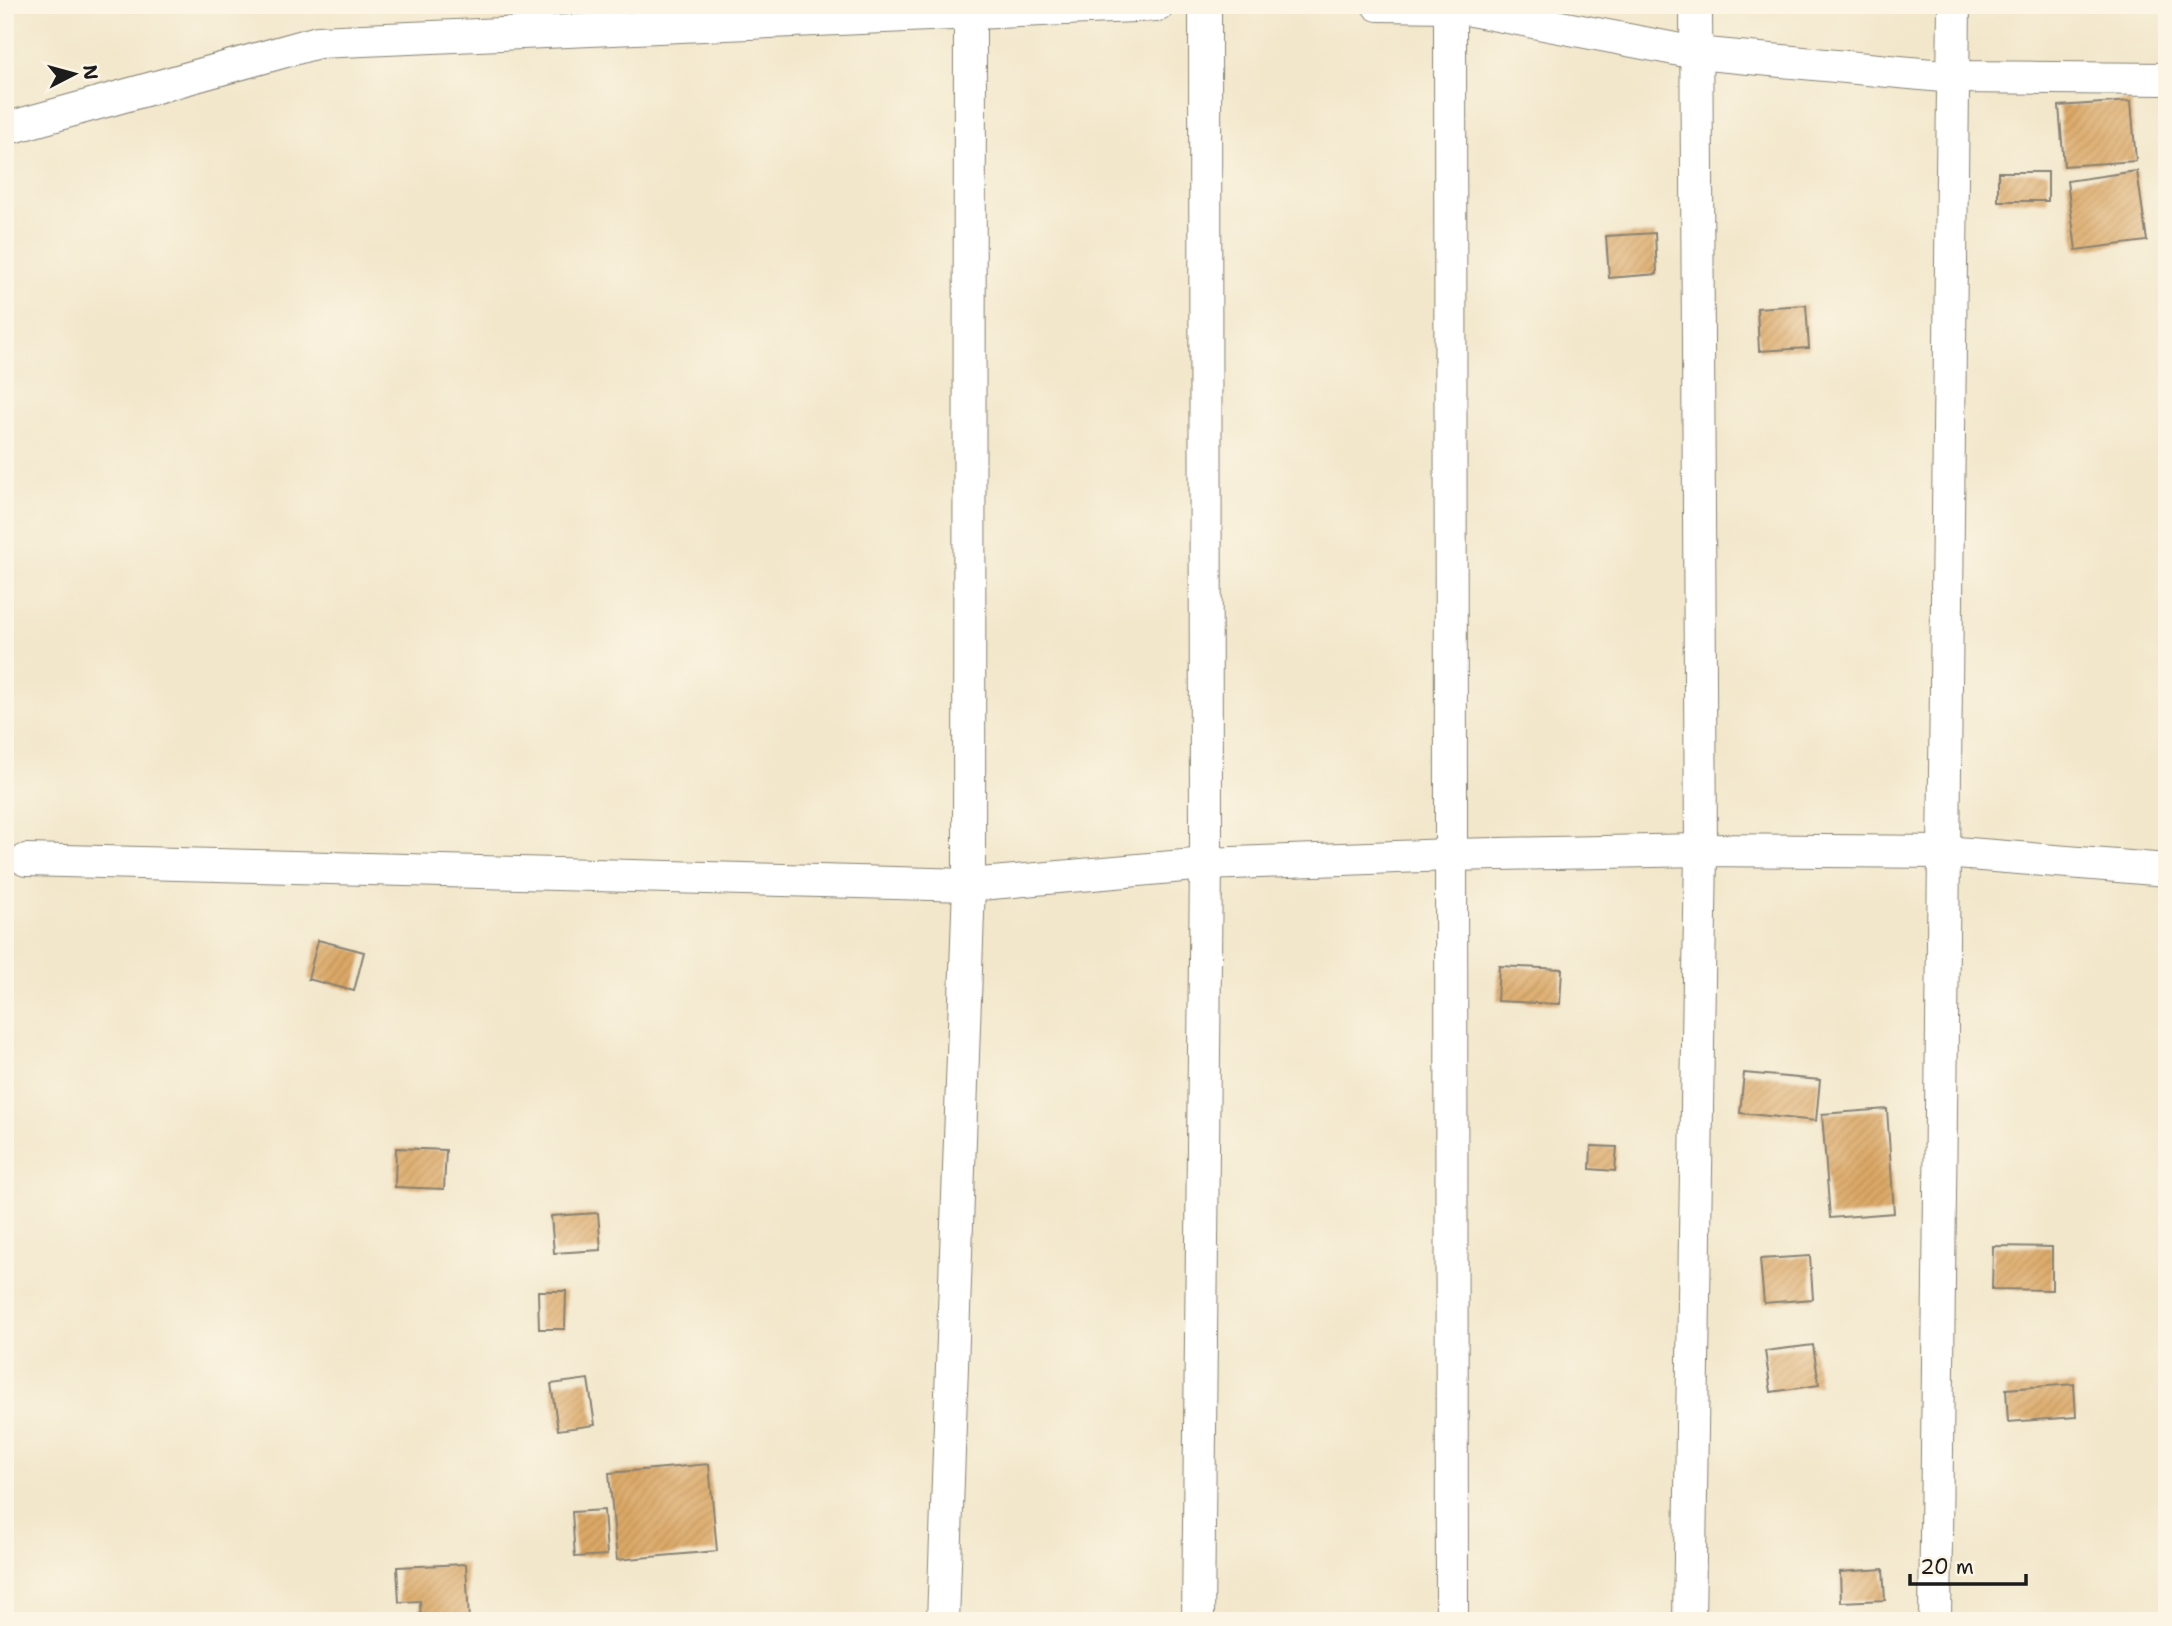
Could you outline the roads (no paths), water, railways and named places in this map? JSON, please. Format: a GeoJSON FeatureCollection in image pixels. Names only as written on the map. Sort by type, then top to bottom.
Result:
{"type":"FeatureCollection","features":[{"type":"Feature","properties":{"kind":"street"},"geometry":{"type":"LineString","coordinates":[[5,129],[318,42],[970,10],[1158,5]]}},
{"type":"Feature","properties":{"kind":"street"},"geometry":{"type":"LineString","coordinates":[[1198,1621],[1206,864],[1205,5]]}},
{"type":"Feature","properties":{"kind":"street"},"geometry":{"type":"LineString","coordinates":[[1378,5],[1450,6],[1696,53],[1953,76],[2167,79]]}},
{"type":"Feature","properties":{"kind":"street"},"geometry":{"type":"LineString","coordinates":[[1689,1621],[1700,850],[1696,5]]}},
{"type":"Feature","properties":{"kind":"street"},"geometry":{"type":"LineString","coordinates":[[1935,1621],[1954,5]]}},
{"type":"Feature","properties":{"kind":"street"},"geometry":{"type":"LineString","coordinates":[[1450,6],[1452,1621]]}},
{"type":"Feature","properties":{"kind":"street"},"geometry":{"type":"LineString","coordinates":[[943,1621],[969,885],[970,10]]}},
{"type":"Feature","properties":{"kind":"street"},"geometry":{"type":"LineString","coordinates":[[26,860],[969,885],[1206,864],[1700,850],[1944,852],[2167,870]]}}]}
